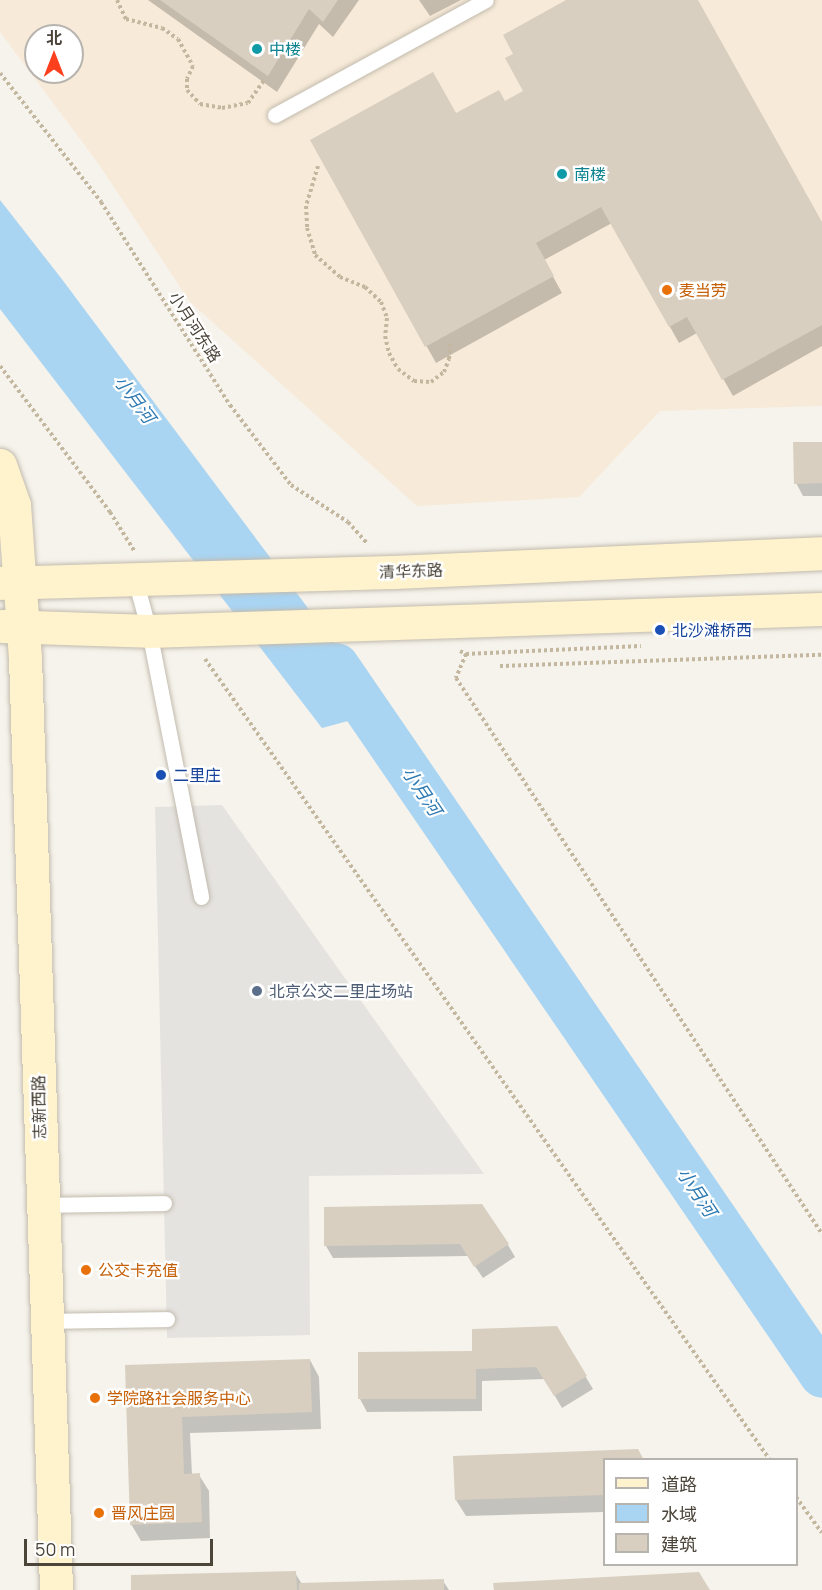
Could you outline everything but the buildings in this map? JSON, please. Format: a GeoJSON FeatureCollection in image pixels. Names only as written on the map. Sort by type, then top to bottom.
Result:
{"type":"FeatureCollection","features":[{"type":"Feature","properties":{"kind":"main road","name":"志新西路"},"geometry":{"type":"LineString","coordinates":[[0,465],[14,505],[10,583],[11,625],[38,991],[42,1205],[56,1590]]}},
{"type":"Feature","properties":{"kind":"main road","name":"清华东路"},"geometry":{"type":"LineString","coordinates":[[10,583],[377,572],[822,553]]}},
{"type":"Feature","properties":{"kind":"main road"},"geometry":{"type":"LineString","coordinates":[[11,625],[149,631],[822,609]]}},
{"type":"Feature","properties":{"kind":"lane"},"geometry":{"type":"LineString","coordinates":[[275,115],[486,0]]}},
{"type":"Feature","properties":{"kind":"lane"},"geometry":{"type":"LineString","coordinates":[[143,578],[149,631],[201,897]]}},
{"type":"Feature","properties":{"kind":"lane"},"geometry":{"type":"LineString","coordinates":[[42,1205],[164,1203]]}},
{"type":"Feature","properties":{"kind":"lane"},"geometry":{"type":"LineString","coordinates":[[46,1321],[167,1319]]}},
{"type":"Feature","properties":{"kind":"path"},"geometry":{"type":"LineString","coordinates":[[117,0],[126,19],[143,26],[162,28],[178,39],[193,66],[187,79],[187,90],[200,104],[222,108],[248,103],[265,79]]}},
{"type":"Feature","properties":{"kind":"path","name":"小月河东路"},"geometry":{"type":"LineString","coordinates":[[0,73],[101,202],[230,405],[291,485],[348,522],[377,572]]}},
{"type":"Feature","properties":{"kind":"path"},"geometry":{"type":"LineString","coordinates":[[318,166],[306,206],[307,228],[315,255],[340,277],[365,287],[381,302],[387,318],[385,336],[389,353],[398,369],[414,381],[431,382],[444,372],[449,359],[450,342]]}},
{"type":"Feature","properties":{"kind":"path"},"geometry":{"type":"LineString","coordinates":[[0,366],[110,512],[143,578]]}},
{"type":"Feature","properties":{"kind":"path"},"geometry":{"type":"LineString","coordinates":[[185,630],[769,1458]]}},
{"type":"Feature","properties":{"kind":"path"},"geometry":{"type":"LineString","coordinates":[[466,654],[456,678],[822,1234]]}},
{"type":"Feature","properties":{"kind":"path"},"geometry":{"type":"LineString","coordinates":[[500,666],[822,655]]}},
{"type":"Feature","properties":{"kind":"path"},"geometry":{"type":"LineString","coordinates":[[798,1500],[822,1533]]}},
{"type":"Feature","properties":{"kind":"shaded area"},"geometry":{"type":"Polygon","coordinates":[[[0,0],[822,0],[822,406],[660,411],[579,497],[417,506],[190,302],[98,163],[39,84],[84,84],[84,24],[24,24],[24,64],[0,32],[0,0]]]}},
{"type":"Feature","properties":{"kind":"shaded area","name":"北京公交二里庄场站"},"geometry":{"type":"Polygon","coordinates":[[[222,805],[484,1174],[309,1176],[310,1335],[167,1338],[155,807],[222,805]]]}},
{"type":"Feature","properties":{"kind":"water"},"geometry":{"type":"Polygon","coordinates":[[[0,200],[385,711],[322,728],[0,309],[0,200]]]}},
{"type":"Feature","properties":{"kind":"waterway","name":"小月河"},"geometry":{"type":"LineString","coordinates":[[336,665],[822,1375]]}},
{"type":"Feature","properties":{"kind":"place","name":"中楼"},"geometry":{"type":"Point","coordinates":[257,49]}},
{"type":"Feature","properties":{"kind":"place","name":"南楼"},"geometry":{"type":"Point","coordinates":[562,174]}},
{"type":"Feature","properties":{"kind":"place","name":"麦当劳"},"geometry":{"type":"Point","coordinates":[667,290]}},
{"type":"Feature","properties":{"kind":"place","name":"北沙滩桥西"},"geometry":{"type":"Point","coordinates":[660,630]}},
{"type":"Feature","properties":{"kind":"place","name":"二里庄"},"geometry":{"type":"Point","coordinates":[161,775]}},
{"type":"Feature","properties":{"kind":"place","name":"北京公交二里庄场站"},"geometry":{"type":"Point","coordinates":[257,991]}},
{"type":"Feature","properties":{"kind":"place","name":"公交卡充值"},"geometry":{"type":"Point","coordinates":[86,1270]}},
{"type":"Feature","properties":{"kind":"place","name":"学院路社会服务中心"},"geometry":{"type":"Point","coordinates":[95,1398]}},
{"type":"Feature","properties":{"kind":"place","name":"晋风庄园"},"geometry":{"type":"Point","coordinates":[99,1513]}}]}
